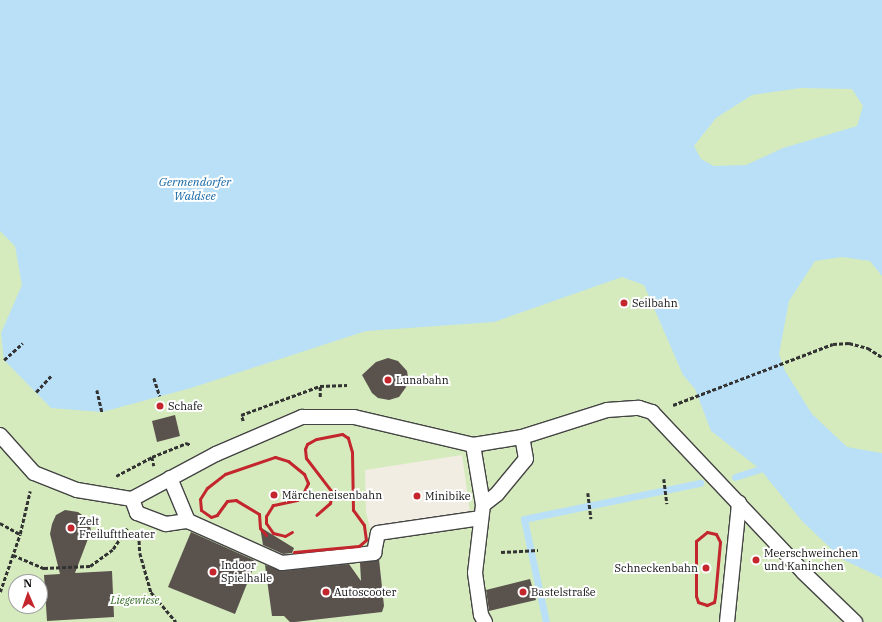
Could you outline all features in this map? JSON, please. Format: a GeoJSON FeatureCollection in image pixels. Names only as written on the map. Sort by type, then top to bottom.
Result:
{"type":"FeatureCollection","features":[{"type":"Feature","properties":{"kind":"lane"},"geometry":{"type":"LineString","coordinates":[[0,435],[34,473],[77,490],[132,499],[216,454],[302,417],[354,417],[473,445],[522,437],[607,410],[625,407],[652,412],[804,574],[855,622]]}},
{"type":"Feature","properties":{"kind":"lane"},"geometry":{"type":"LineString","coordinates":[[132,499],[137,513],[166,524],[188,521],[282,563],[374,553],[378,533],[482,512],[526,459],[522,437]]}},
{"type":"Feature","properties":{"kind":"lane"},"geometry":{"type":"LineString","coordinates":[[473,445],[482,512],[475,572],[480,616],[485,622]]}},
{"type":"Feature","properties":{"kind":"lane"},"geometry":{"type":"LineString","coordinates":[[170,478],[188,521]]}},
{"type":"Feature","properties":{"kind":"lane"},"geometry":{"type":"LineString","coordinates":[[727,622],[739,503]]}},
{"type":"Feature","properties":{"kind":"path"},"geometry":{"type":"LineString","coordinates":[[4,360],[23,343]]}},
{"type":"Feature","properties":{"kind":"path"},"geometry":{"type":"LineString","coordinates":[[691,400],[833,344],[849,343],[868,348],[882,357]]}},
{"type":"Feature","properties":{"kind":"path"},"geometry":{"type":"LineString","coordinates":[[36,392],[52,375]]}},
{"type":"Feature","properties":{"kind":"path"},"geometry":{"type":"LineString","coordinates":[[154,378],[160,396]]}},
{"type":"Feature","properties":{"kind":"path"},"geometry":{"type":"LineString","coordinates":[[319,416],[320,386],[347,385]]}},
{"type":"Feature","properties":{"kind":"path"},"geometry":{"type":"LineString","coordinates":[[97,390],[102,412]]}},
{"type":"Feature","properties":{"kind":"path"},"geometry":{"type":"LineString","coordinates":[[94,493],[124,472],[186,443],[216,454]]}},
{"type":"Feature","properties":{"kind":"path"},"geometry":{"type":"LineString","coordinates":[[0,592],[20,534],[34,473]]}},
{"type":"Feature","properties":{"kind":"path"},"geometry":{"type":"LineString","coordinates":[[664,479],[667,504]]}},
{"type":"Feature","properties":{"kind":"path"},"geometry":{"type":"LineString","coordinates":[[588,493],[591,519]]}},
{"type":"Feature","properties":{"kind":"path"},"geometry":{"type":"LineString","coordinates":[[13,555],[44,568],[90,566],[113,549],[137,513]]}},
{"type":"Feature","properties":{"kind":"path"},"geometry":{"type":"LineString","coordinates":[[137,513],[140,553],[151,592],[176,622]]}},
{"type":"Feature","properties":{"kind":"path"},"geometry":{"type":"LineString","coordinates":[[0,523],[20,534]]}},
{"type":"Feature","properties":{"kind":"path"},"geometry":{"type":"LineString","coordinates":[[501,552],[538,550]]}},
{"type":"Feature","properties":{"kind":"green space","name":"Liegewiese"},"geometry":{"type":"Polygon","coordinates":[[[0,0],[882,0],[882,622],[0,622],[0,0]]]}},
{"type":"Feature","properties":{"kind":"shaded area","name":"Minibike"},"geometry":{"type":"Polygon","coordinates":[[[462,455],[470,513],[370,528],[366,512],[365,470],[462,455]]]}},
{"type":"Feature","properties":{"kind":"water","name":"Germendorfer Waldsee"},"geometry":{"type":"Polygon","coordinates":[[[0,0],[882,0],[882,276],[870,261],[842,257],[815,261],[789,301],[779,354],[785,371],[812,414],[847,447],[882,453],[882,578],[842,559],[802,521],[760,469],[711,431],[695,389],[683,375],[644,285],[622,277],[494,322],[366,331],[191,388],[102,412],[51,408],[4,360],[1,333],[22,285],[15,246],[0,231],[0,0]],[[801,88],[752,95],[716,118],[694,146],[701,159],[714,166],[746,165],[783,148],[857,126],[863,106],[852,89],[801,88]]]}},
{"type":"Feature","properties":{"kind":"building","name":"Lunabahn"},"geometry":{"type":"Polygon","coordinates":[[[388,358],[398,361],[407,371],[409,383],[399,397],[389,400],[378,398],[372,393],[362,375],[376,362],[388,358]]]}},
{"type":"Feature","properties":{"kind":"building"},"geometry":{"type":"Polygon","coordinates":[[[175,415],[180,436],[157,442],[152,421],[175,415]]]}},
{"type":"Feature","properties":{"kind":"building"},"geometry":{"type":"Polygon","coordinates":[[[65,510],[78,512],[89,520],[91,531],[75,573],[112,571],[114,617],[47,621],[48,575],[60,574],[50,534],[56,515],[65,510]]]}},
{"type":"Feature","properties":{"kind":"building"},"geometry":{"type":"Polygon","coordinates":[[[260,527],[294,548],[292,553],[283,554],[263,545],[260,527]]]}},
{"type":"Feature","properties":{"kind":"building","name":"Indoor Spielhalle"},"geometry":{"type":"Polygon","coordinates":[[[191,532],[256,561],[235,614],[168,587],[191,532]]]}},
{"type":"Feature","properties":{"kind":"building","name":"Autoscooter"},"geometry":{"type":"Polygon","coordinates":[[[379,559],[384,606],[382,612],[295,622],[290,622],[284,616],[272,616],[265,565],[283,571],[349,564],[361,581],[360,563],[379,559]]]}},
{"type":"Feature","properties":{"kind":"building"},"geometry":{"type":"Polygon","coordinates":[[[530,579],[536,600],[489,611],[486,590],[530,579]]]}},
{"type":"Feature","properties":{"kind":"waterway"},"geometry":{"type":"LineString","coordinates":[[735,477],[760,469]]}},
{"type":"Feature","properties":{"kind":"waterway"},"geometry":{"type":"LineString","coordinates":[[546,622],[524,519],[700,483]]}},
{"type":"Feature","properties":{"kind":"railway"},"geometry":{"type":"LineString","coordinates":[[294,552],[359,546],[366,540],[364,525],[353,510],[352,452],[348,438],[342,434],[316,439],[307,444],[305,449],[306,458],[332,492],[330,503],[316,515]]}},
{"type":"Feature","properties":{"kind":"railway"},"geometry":{"type":"LineString","coordinates":[[266,535],[260,528],[259,514],[236,500],[227,501],[217,515],[211,517],[201,510],[200,499],[207,488],[225,474],[275,457],[288,461],[304,474],[308,483],[302,496],[297,500],[273,505],[266,516],[266,523],[273,533],[285,536],[292,532]]}},
{"type":"Feature","properties":{"kind":"railway"},"geometry":{"type":"LineString","coordinates":[[707,532],[716,534],[720,542],[714,602],[707,605],[698,602],[696,596],[696,541],[707,532]]}},
{"type":"Feature","properties":{"kind":"place","name":"Seilbahn"},"geometry":{"type":"Point","coordinates":[624,303]}},
{"type":"Feature","properties":{"kind":"place","name":"Lunabahn"},"geometry":{"type":"Point","coordinates":[388,380]}},
{"type":"Feature","properties":{"kind":"place","name":"Schafe"},"geometry":{"type":"Point","coordinates":[160,406]}},
{"type":"Feature","properties":{"kind":"place","name":"Märcheneisenbahn"},"geometry":{"type":"Point","coordinates":[274,495]}},
{"type":"Feature","properties":{"kind":"place","name":"Minibike"},"geometry":{"type":"Point","coordinates":[417,496]}},
{"type":"Feature","properties":{"kind":"place","name":"Zelt Freilufttheater"},"geometry":{"type":"Point","coordinates":[71,528]}},
{"type":"Feature","properties":{"kind":"place","name":"Meerschweinchen und Kaninchen"},"geometry":{"type":"Point","coordinates":[756,560]}},
{"type":"Feature","properties":{"kind":"place","name":"Schneckenbahn"},"geometry":{"type":"Point","coordinates":[706,568]}},
{"type":"Feature","properties":{"kind":"place","name":"Indoor Spielhalle"},"geometry":{"type":"Point","coordinates":[213,572]}},
{"type":"Feature","properties":{"kind":"place","name":"Autoscooter"},"geometry":{"type":"Point","coordinates":[326,592]}},
{"type":"Feature","properties":{"kind":"place","name":"Bastelstraße"},"geometry":{"type":"Point","coordinates":[523,592]}}]}
